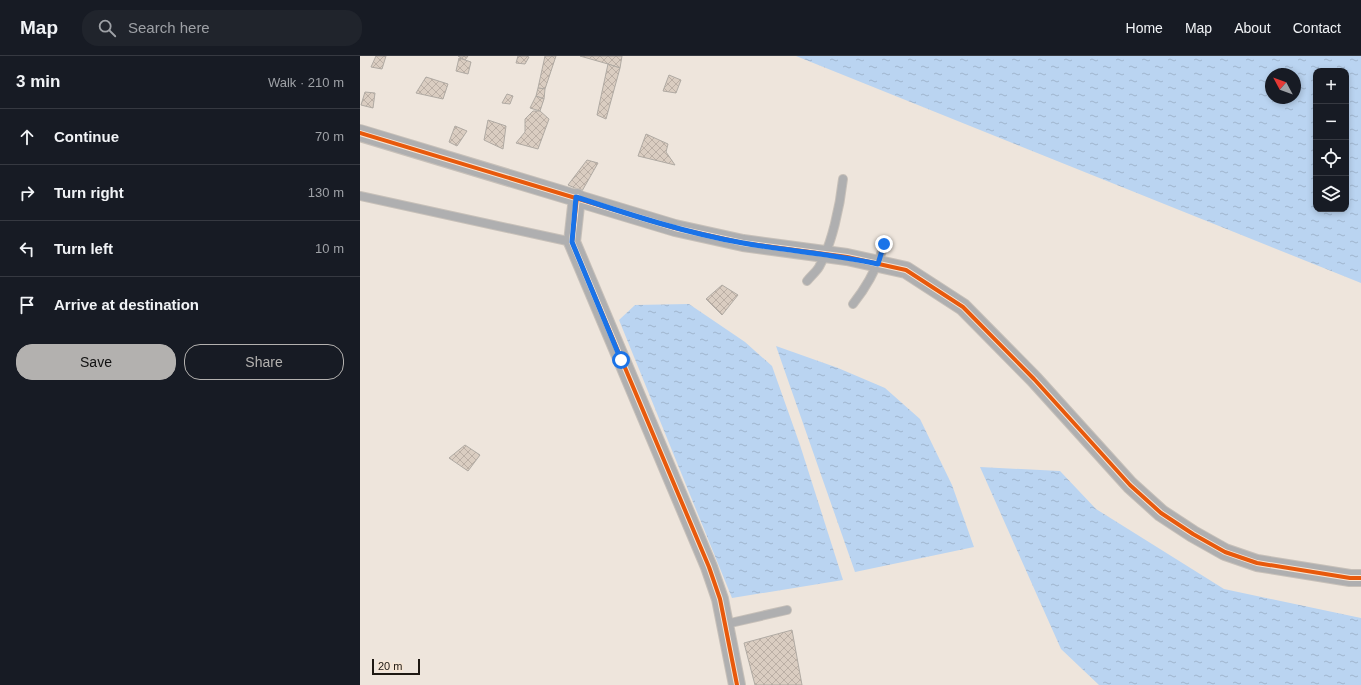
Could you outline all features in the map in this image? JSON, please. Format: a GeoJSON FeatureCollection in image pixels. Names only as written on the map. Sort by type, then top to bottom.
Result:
{"type":"FeatureCollection","features":[{"type":"Feature","properties":{"kind":"street"},"geometry":{"type":"LineString","coordinates":[[360,133],[675,228],[743,243],[847,257],[906,270],[963,307],[1034,379],[1130,485],[1161,513],[1193,534],[1225,552],[1257,563],[1350,578],[1361,578]]}},
{"type":"Feature","properties":{"kind":"street"},"geometry":{"type":"LineString","coordinates":[[576,197],[572,242],[692,527],[720,599],[737,685]]}},
{"type":"Feature","properties":{"kind":"lane"},"geometry":{"type":"LineString","coordinates":[[807,281],[818,267],[834,228],[841,197],[843,179]]}},
{"type":"Feature","properties":{"kind":"lane"},"geometry":{"type":"LineString","coordinates":[[360,196],[572,242]]}},
{"type":"Feature","properties":{"kind":"lane"},"geometry":{"type":"LineString","coordinates":[[853,304],[866,287],[878,264],[884,244]]}},
{"type":"Feature","properties":{"kind":"lane"},"geometry":{"type":"LineString","coordinates":[[726,624],[787,610]]}},
{"type":"Feature","properties":{"kind":"water"},"geometry":{"type":"Polygon","coordinates":[[[796,56],[1361,56],[1361,283],[796,56]]]}},
{"type":"Feature","properties":{"kind":"water"},"geometry":{"type":"Polygon","coordinates":[[[689,304],[745,342],[772,366],[800,445],[843,580],[732,598],[619,320],[635,305],[689,304]]]}},
{"type":"Feature","properties":{"kind":"water"},"geometry":{"type":"Polygon","coordinates":[[[776,346],[838,368],[885,388],[920,419],[952,485],[974,547],[855,572],[776,346]]]}},
{"type":"Feature","properties":{"kind":"water"},"geometry":{"type":"Polygon","coordinates":[[[980,467],[1060,471],[1096,509],[1224,589],[1361,618],[1361,685],[1099,685],[1061,649],[980,467]]]}},
{"type":"Feature","properties":{"kind":"building"},"geometry":{"type":"Polygon","coordinates":[[[376,56],[386,56],[382,69],[371,67],[376,56]]]}},
{"type":"Feature","properties":{"kind":"building"},"geometry":{"type":"Polygon","coordinates":[[[458,56],[468,56],[465,60],[458,56]]]}},
{"type":"Feature","properties":{"kind":"building"},"geometry":{"type":"Polygon","coordinates":[[[518,56],[529,57],[525,64],[516,63],[518,56]]]}},
{"type":"Feature","properties":{"kind":"building"},"geometry":{"type":"Polygon","coordinates":[[[545,56],[556,56],[545,89],[538,88],[545,56]]]}},
{"type":"Feature","properties":{"kind":"building"},"geometry":{"type":"Polygon","coordinates":[[[580,56],[622,56],[620,68],[580,56]]]}},
{"type":"Feature","properties":{"kind":"building"},"geometry":{"type":"Polygon","coordinates":[[[459,58],[471,62],[468,74],[456,71],[459,58]]]}},
{"type":"Feature","properties":{"kind":"building"},"geometry":{"type":"Polygon","coordinates":[[[608,64],[620,68],[606,119],[597,115],[608,64]]]}},
{"type":"Feature","properties":{"kind":"building"},"geometry":{"type":"Polygon","coordinates":[[[669,75],[681,80],[676,93],[663,91],[669,75]]]}},
{"type":"Feature","properties":{"kind":"building"},"geometry":{"type":"Polygon","coordinates":[[[426,77],[448,84],[443,99],[416,93],[426,77]]]}},
{"type":"Feature","properties":{"kind":"building"},"geometry":{"type":"Polygon","coordinates":[[[538,88],[545,89],[544,99],[536,96],[538,88]]]}},
{"type":"Feature","properties":{"kind":"building"},"geometry":{"type":"Polygon","coordinates":[[[365,92],[375,93],[373,108],[361,105],[365,92]]]}},
{"type":"Feature","properties":{"kind":"building"},"geometry":{"type":"Polygon","coordinates":[[[507,94],[513,96],[510,104],[502,103],[507,94]]]}},
{"type":"Feature","properties":{"kind":"building"},"geometry":{"type":"Polygon","coordinates":[[[536,96],[544,99],[540,111],[530,108],[536,96]]]}},
{"type":"Feature","properties":{"kind":"building"},"geometry":{"type":"Polygon","coordinates":[[[533,111],[540,111],[549,119],[538,149],[516,143],[525,132],[525,119],[533,111]]]}},
{"type":"Feature","properties":{"kind":"building"},"geometry":{"type":"Polygon","coordinates":[[[488,120],[506,126],[503,149],[484,140],[488,120]]]}},
{"type":"Feature","properties":{"kind":"building"},"geometry":{"type":"Polygon","coordinates":[[[455,126],[467,131],[457,146],[449,142],[455,126]]]}},
{"type":"Feature","properties":{"kind":"building"},"geometry":{"type":"Polygon","coordinates":[[[646,134],[668,144],[666,152],[675,165],[638,156],[646,134]]]}},
{"type":"Feature","properties":{"kind":"building"},"geometry":{"type":"Polygon","coordinates":[[[587,160],[598,163],[582,191],[568,185],[587,160]]]}},
{"type":"Feature","properties":{"kind":"building"},"geometry":{"type":"Polygon","coordinates":[[[722,285],[738,295],[722,315],[706,299],[722,285]]]}},
{"type":"Feature","properties":{"kind":"building"},"geometry":{"type":"Polygon","coordinates":[[[465,445],[480,455],[468,471],[449,458],[465,445]]]}},
{"type":"Feature","properties":{"kind":"building"},"geometry":{"type":"Polygon","coordinates":[[[792,630],[802,685],[755,685],[744,643],[792,630]]]}},
{"type":"Feature","properties":{"kind":"cycle path"},"geometry":{"type":"LineString","coordinates":[[360,133],[675,228],[743,243],[847,257],[906,270],[963,307],[1034,379],[1130,485],[1161,513],[1193,534],[1225,552],[1257,563],[1350,578],[1361,578]]}},
{"type":"Feature","properties":{"kind":"cycle path"},"geometry":{"type":"LineString","coordinates":[[577,197],[572,242],[709,567],[720,599],[737,685]]}},
{"type":"Feature","properties":{"kind":"route"},"geometry":{"type":"LineString","coordinates":[[621,360],[572,242],[576,197],[675,228],[743,243],[847,257],[878,264],[884,244]]}}]}
